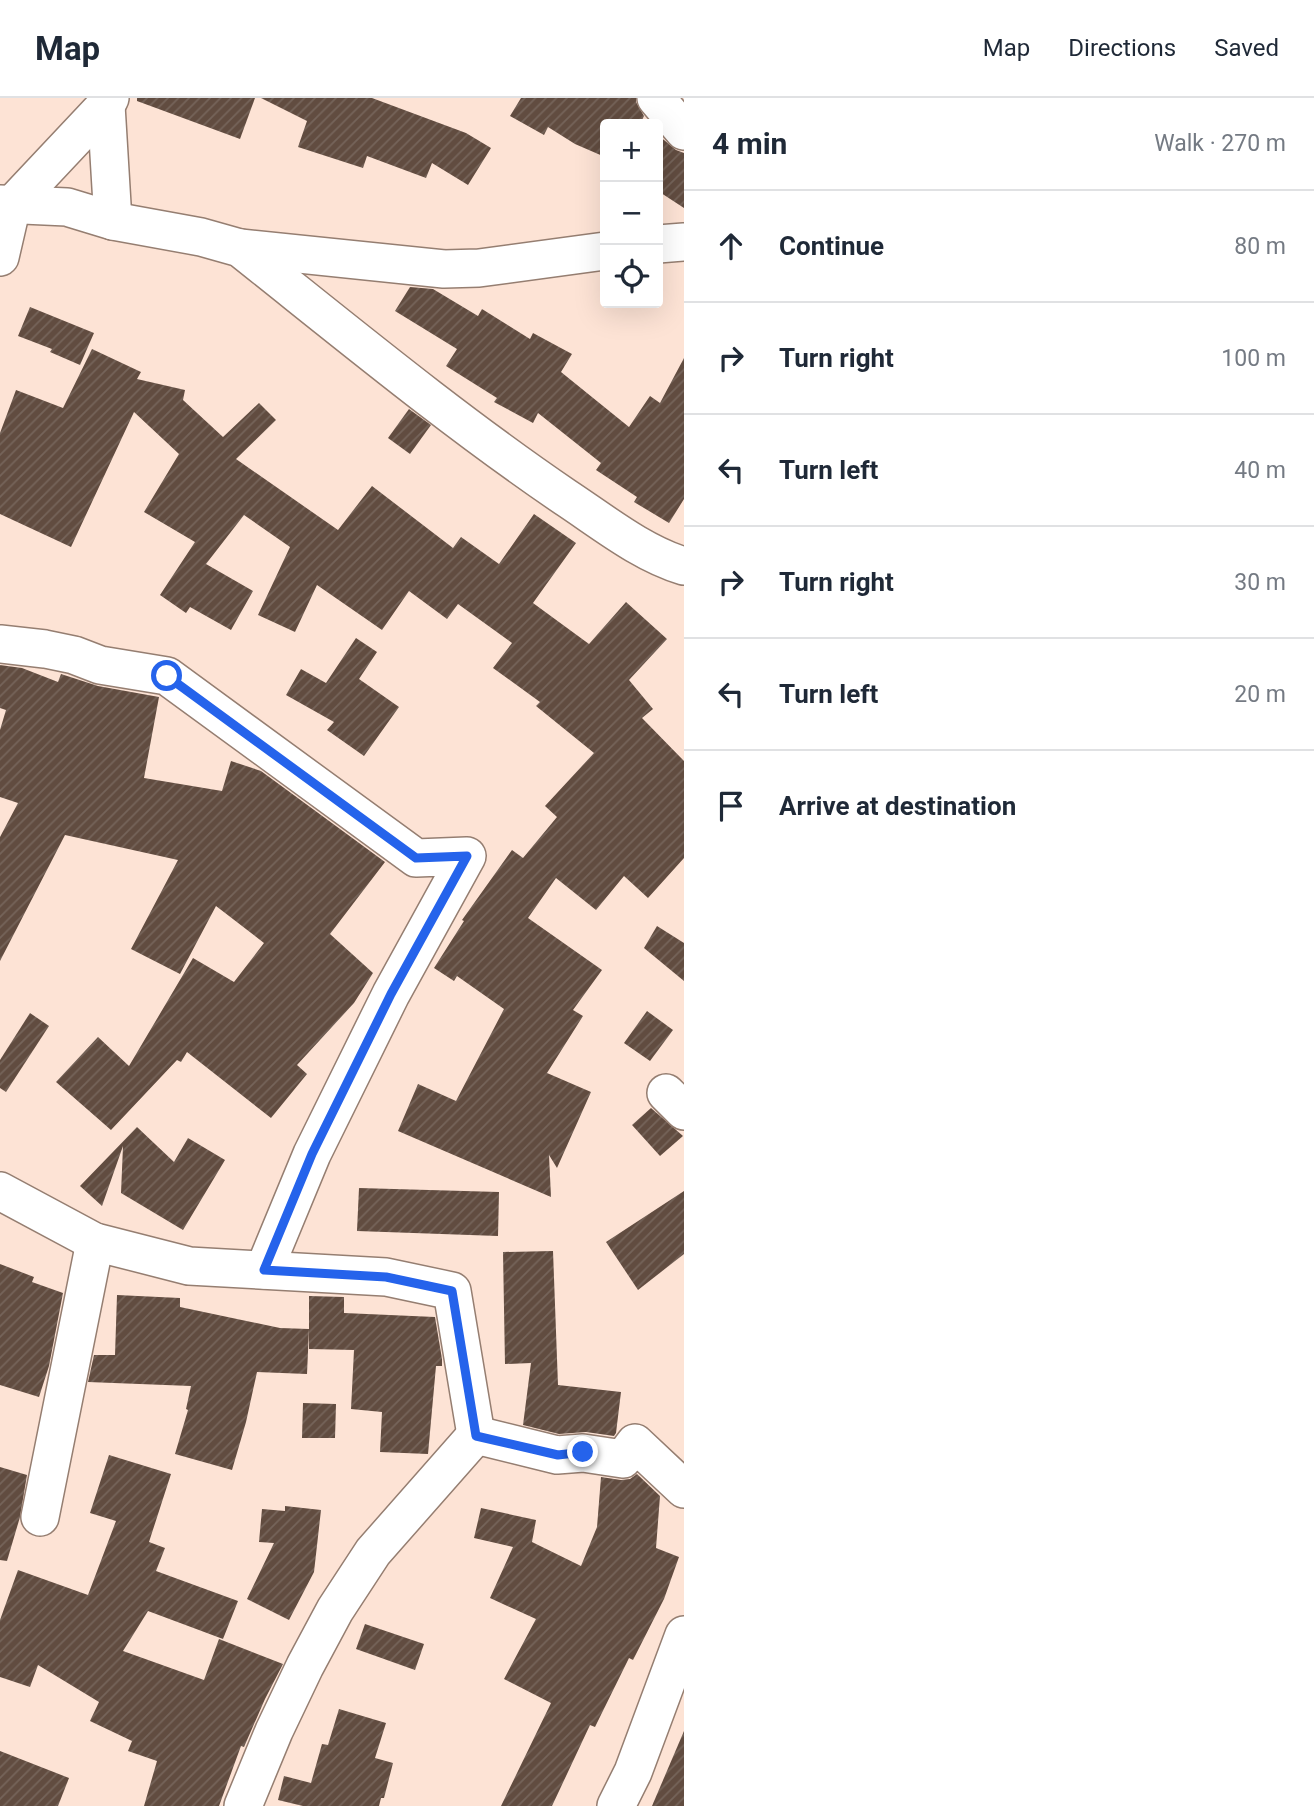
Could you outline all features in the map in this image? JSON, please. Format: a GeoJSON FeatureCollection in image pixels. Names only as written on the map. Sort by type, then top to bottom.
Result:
{"type":"FeatureCollection","features":[{"type":"Feature","properties":{"kind":"street"},"geometry":{"type":"LineString","coordinates":[[656,98],[684,131]]}},
{"type":"Feature","properties":{"kind":"street"},"geometry":{"type":"LineString","coordinates":[[0,257],[6,205],[108,101]]}},
{"type":"Feature","properties":{"kind":"street"},"geometry":{"type":"LineString","coordinates":[[108,101],[113,221]]}},
{"type":"Feature","properties":{"kind":"street"},"geometry":{"type":"LineString","coordinates":[[6,205],[67,207],[113,221],[178,232],[240,248],[444,269],[479,268],[600,252]]}},
{"type":"Feature","properties":{"kind":"street"},"geometry":{"type":"LineString","coordinates":[[663,244],[684,242]]}},
{"type":"Feature","properties":{"kind":"street"},"geometry":{"type":"LineString","coordinates":[[240,248],[443,411],[625,537],[665,560],[684,566]]}},
{"type":"Feature","properties":{"kind":"street"},"geometry":{"type":"LineString","coordinates":[[0,644],[45,649],[74,655],[100,665],[167,676],[416,858],[467,856],[391,994],[312,1154],[264,1270]]}},
{"type":"Feature","properties":{"kind":"street"},"geometry":{"type":"LineString","coordinates":[[0,1191],[95,1242],[189,1266],[386,1277],[452,1291],[476,1436]]}},
{"type":"Feature","properties":{"kind":"street"},"geometry":{"type":"LineString","coordinates":[[40,1517],[95,1242]]}},
{"type":"Feature","properties":{"kind":"street"},"geometry":{"type":"LineString","coordinates":[[476,1436],[558,1455],[583,1452],[623,1459],[635,1443],[684,1489]]}},
{"type":"Feature","properties":{"kind":"street"},"geometry":{"type":"LineString","coordinates":[[243,1806],[279,1720],[335,1610],[373,1552],[476,1436]]}},
{"type":"Feature","properties":{"kind":"street"},"geometry":{"type":"LineString","coordinates":[[616,1806],[633,1772],[684,1635]]}},
{"type":"Feature","properties":{"kind":"building"},"geometry":{"type":"Polygon","coordinates":[[[137,98],[255,98],[240,139],[137,101],[137,98]]]}},
{"type":"Feature","properties":{"kind":"building"},"geometry":{"type":"Polygon","coordinates":[[[261,98],[372,98],[466,133],[491,148],[468,185],[432,163],[426,178],[367,156],[363,168],[298,147],[307,121],[261,98]]]}},
{"type":"Feature","properties":{"kind":"building"},"geometry":{"type":"Polygon","coordinates":[[[521,98],[636,98],[644,116],[642,119],[600,119],[600,155],[575,144],[548,127],[544,135],[510,116],[521,98]]]}},
{"type":"Feature","properties":{"kind":"building"},"geometry":{"type":"Polygon","coordinates":[[[663,139],[684,153],[684,208],[663,194],[663,139]]]}},
{"type":"Feature","properties":{"kind":"building"},"geometry":{"type":"Polygon","coordinates":[[[410,287],[433,289],[478,316],[482,309],[530,339],[533,333],[572,354],[561,372],[629,427],[650,396],[660,403],[684,358],[684,499],[669,523],[634,502],[637,497],[596,470],[601,463],[538,413],[533,423],[494,402],[497,398],[446,366],[457,349],[395,311],[410,287]]]}},
{"type":"Feature","properties":{"kind":"building"},"geometry":{"type":"Polygon","coordinates":[[[30,307],[94,333],[80,365],[50,352],[52,349],[18,336],[30,307]]]}},
{"type":"Feature","properties":{"kind":"building"},"geometry":{"type":"Polygon","coordinates":[[[92,349],[141,372],[137,379],[185,390],[183,400],[223,437],[259,403],[276,420],[236,459],[338,530],[372,486],[453,548],[461,537],[499,564],[534,514],[576,543],[533,603],[589,644],[626,602],[667,639],[629,680],[653,709],[642,718],[684,761],[684,858],[648,898],[624,876],[596,910],[556,878],[528,918],[602,970],[573,1010],[583,1016],[547,1073],[591,1092],[557,1168],[549,1155],[551,1197],[398,1131],[418,1084],[456,1101],[504,1009],[457,976],[454,981],[434,968],[464,921],[462,920],[512,850],[523,858],[557,817],[545,806],[594,753],[536,706],[540,702],[493,668],[512,643],[458,604],[447,619],[409,591],[382,630],[317,585],[295,632],[258,615],[290,547],[244,515],[206,564],[253,591],[231,630],[190,607],[186,613],[160,595],[195,542],[144,512],[179,454],[134,412],[71,547],[0,514],[0,433],[16,390],[63,408],[92,349]]]}},
{"type":"Feature","properties":{"kind":"building"},"geometry":{"type":"Polygon","coordinates":[[[409,409],[431,425],[410,454],[388,438],[409,409]]]}},
{"type":"Feature","properties":{"kind":"building"},"geometry":{"type":"Polygon","coordinates":[[[356,638],[377,652],[359,679],[399,707],[364,756],[327,730],[334,722],[286,695],[301,669],[326,683],[356,638]]]}},
{"type":"Feature","properties":{"kind":"building"},"geometry":{"type":"Polygon","coordinates":[[[0,665],[22,668],[58,682],[61,674],[98,686],[159,697],[144,778],[222,791],[231,761],[261,771],[385,862],[330,934],[373,973],[354,1003],[297,1065],[307,1074],[271,1118],[187,1052],[181,1062],[177,1060],[111,1130],[56,1082],[98,1037],[129,1066],[193,958],[234,982],[264,943],[216,906],[180,974],[131,949],[178,860],[65,835],[0,961],[0,837],[18,803],[0,797],[0,730],[6,710],[0,708],[0,665]]]}},
{"type":"Feature","properties":{"kind":"building"},"geometry":{"type":"Polygon","coordinates":[[[657,926],[684,943],[684,981],[644,948],[657,926]]]}},
{"type":"Feature","properties":{"kind":"building"},"geometry":{"type":"Polygon","coordinates":[[[647,1011],[673,1030],[650,1061],[624,1043],[647,1011]]]}},
{"type":"Feature","properties":{"kind":"building"},"geometry":{"type":"Polygon","coordinates":[[[30,1013],[49,1026],[6,1092],[0,1088],[0,1060],[30,1013]]]}},
{"type":"Feature","properties":{"kind":"building"},"geometry":{"type":"Polygon","coordinates":[[[651,1108],[683,1136],[660,1156],[632,1125],[651,1108]]]}},
{"type":"Feature","properties":{"kind":"building"},"geometry":{"type":"Polygon","coordinates":[[[137,1127],[174,1162],[188,1138],[225,1160],[183,1230],[121,1193],[123,1146],[102,1206],[80,1186],[137,1127]]]}},
{"type":"Feature","properties":{"kind":"building"},"geometry":{"type":"Polygon","coordinates":[[[359,1188],[499,1192],[498,1236],[357,1231],[359,1188]]]}},
{"type":"Feature","properties":{"kind":"building"},"geometry":{"type":"Polygon","coordinates":[[[684,1191],[684,1254],[638,1290],[606,1242],[684,1191]]]}},
{"type":"Feature","properties":{"kind":"building"},"geometry":{"type":"Polygon","coordinates":[[[553,1251],[558,1385],[621,1392],[614,1436],[586,1432],[559,1434],[523,1425],[531,1363],[505,1364],[503,1252],[553,1251]]]}},
{"type":"Feature","properties":{"kind":"building"},"geometry":{"type":"Polygon","coordinates":[[[0,1264],[34,1277],[32,1282],[63,1293],[49,1366],[39,1397],[0,1385],[0,1264]]]}},
{"type":"Feature","properties":{"kind":"building"},"geometry":{"type":"Polygon","coordinates":[[[117,1295],[180,1298],[180,1307],[280,1328],[309,1329],[307,1374],[257,1372],[232,1470],[175,1454],[188,1410],[186,1409],[191,1386],[88,1382],[94,1355],[115,1355],[117,1295]]]}},
{"type":"Feature","properties":{"kind":"building"},"geometry":{"type":"Polygon","coordinates":[[[309,1296],[344,1297],[344,1313],[435,1317],[442,1366],[436,1366],[428,1454],[380,1452],[382,1412],[351,1409],[354,1350],[309,1349],[309,1296]]]}},
{"type":"Feature","properties":{"kind":"building"},"geometry":{"type":"Polygon","coordinates":[[[303,1403],[336,1404],[335,1438],[302,1438],[303,1403]]]}},
{"type":"Feature","properties":{"kind":"building"},"geometry":{"type":"Polygon","coordinates":[[[109,1455],[171,1474],[149,1542],[165,1548],[156,1571],[238,1601],[223,1639],[148,1611],[123,1651],[204,1680],[219,1639],[283,1664],[244,1747],[241,1746],[219,1806],[144,1806],[157,1761],[128,1751],[132,1741],[90,1721],[99,1702],[38,1665],[30,1687],[0,1677],[0,1620],[18,1570],[88,1595],[116,1521],[90,1513],[109,1455]]]}},
{"type":"Feature","properties":{"kind":"building"},"geometry":{"type":"Polygon","coordinates":[[[0,1467],[27,1475],[20,1517],[7,1561],[0,1560],[0,1467]]]}},
{"type":"Feature","properties":{"kind":"building"},"geometry":{"type":"Polygon","coordinates":[[[637,1474],[660,1496],[656,1548],[679,1557],[664,1599],[633,1660],[629,1658],[595,1727],[590,1725],[552,1806],[501,1806],[551,1703],[504,1679],[536,1619],[490,1598],[513,1547],[474,1538],[481,1508],[536,1520],[532,1542],[581,1566],[597,1527],[601,1477],[621,1480],[630,1479],[637,1474]]]}},
{"type":"Feature","properties":{"kind":"building"},"geometry":{"type":"Polygon","coordinates":[[[285,1506],[321,1510],[314,1572],[289,1620],[247,1599],[274,1543],[259,1542],[262,1509],[285,1511],[285,1506]]]}},
{"type":"Feature","properties":{"kind":"building"},"geometry":{"type":"Polygon","coordinates":[[[365,1624],[424,1644],[415,1670],[356,1649],[365,1624]]]}},
{"type":"Feature","properties":{"kind":"building"},"geometry":{"type":"Polygon","coordinates":[[[339,1709],[386,1723],[375,1758],[393,1763],[384,1798],[381,1798],[379,1806],[303,1806],[278,1800],[284,1776],[311,1783],[322,1744],[328,1745],[339,1709]]]}},
{"type":"Feature","properties":{"kind":"building"},"geometry":{"type":"Polygon","coordinates":[[[684,1731],[684,1806],[652,1806],[684,1731]]]}},
{"type":"Feature","properties":{"kind":"building"},"geometry":{"type":"Polygon","coordinates":[[[0,1751],[69,1778],[58,1806],[0,1806],[0,1751]]]}},
{"type":"Feature","properties":{"kind":"route"},"geometry":{"type":"LineString","coordinates":[[167,676],[416,858],[467,856],[391,994],[312,1154],[264,1270],[386,1277],[452,1291],[476,1436],[558,1455],[583,1452]]}}]}
